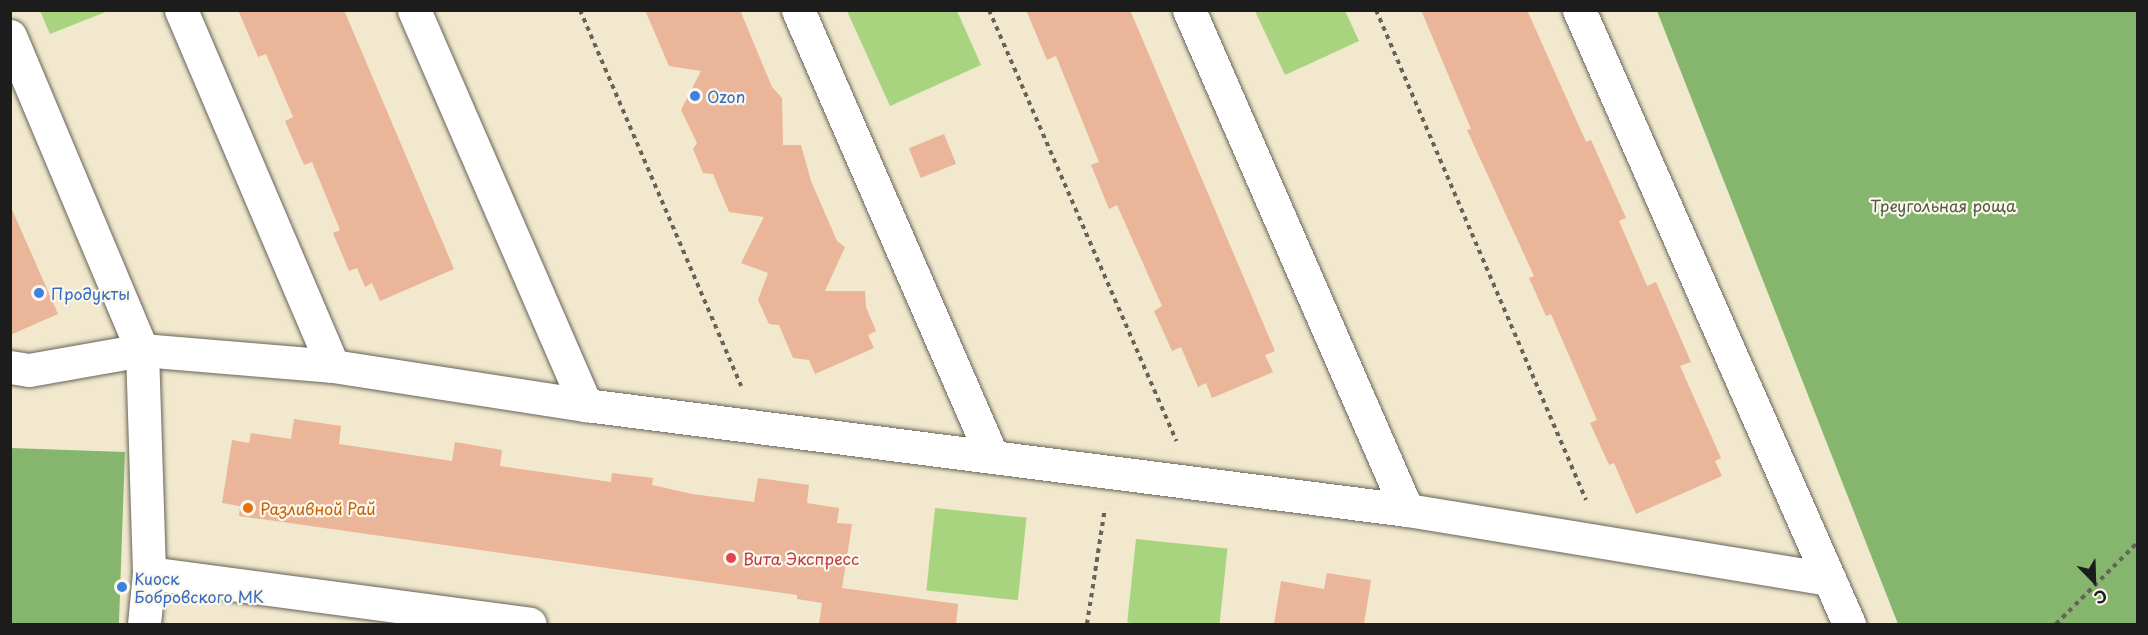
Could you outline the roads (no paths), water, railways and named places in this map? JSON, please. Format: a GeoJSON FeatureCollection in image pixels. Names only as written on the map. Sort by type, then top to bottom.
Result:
{"type":"FeatureCollection","features":[{"type":"Feature","properties":{"kind":"lane"},"geometry":{"type":"LineString","coordinates":[[181,10],[333,366]]}},
{"type":"Feature","properties":{"kind":"lane"},"geometry":{"type":"LineString","coordinates":[[414,10],[586,405]]}},
{"type":"Feature","properties":{"kind":"lane"},"geometry":{"type":"LineString","coordinates":[[798,10],[992,457]]}},
{"type":"Feature","properties":{"kind":"lane"},"geometry":{"type":"LineString","coordinates":[[1189,10],[1407,510]]}},
{"type":"Feature","properties":{"kind":"lane"},"geometry":{"type":"LineString","coordinates":[[1579,10],[1849,624]]}},
{"type":"Feature","properties":{"kind":"lane"},"geometry":{"type":"LineString","coordinates":[[10,36],[142,350],[149,573],[144,624]]}},
{"type":"Feature","properties":{"kind":"lane"},"geometry":{"type":"LineString","coordinates":[[10,367],[29,370],[142,350],[333,366],[586,405],[1407,510],[1829,579]]}},
{"type":"Feature","properties":{"kind":"lane"},"geometry":{"type":"LineString","coordinates":[[149,573],[394,616],[530,624]]}},
{"type":"Feature","properties":{"kind":"place","name":"Ozon"},"geometry":{"type":"Point","coordinates":[695,96]}},
{"type":"Feature","properties":{"kind":"place","name":"Продукты"},"geometry":{"type":"Point","coordinates":[39,293]}},
{"type":"Feature","properties":{"kind":"place","name":"Разливной Рай"},"geometry":{"type":"Point","coordinates":[248,508]}},
{"type":"Feature","properties":{"kind":"place","name":"Вита Экспресс"},"geometry":{"type":"Point","coordinates":[731,558]}},
{"type":"Feature","properties":{"kind":"place","name":"Киоск Бобровского МК"},"geometry":{"type":"Point","coordinates":[122,587]}},
{"type":"Feature","properties":{"kind":"park label","name":"Треугольная роща"},"geometry":{"type":"Point","coordinates":[1943,205]}}]}
